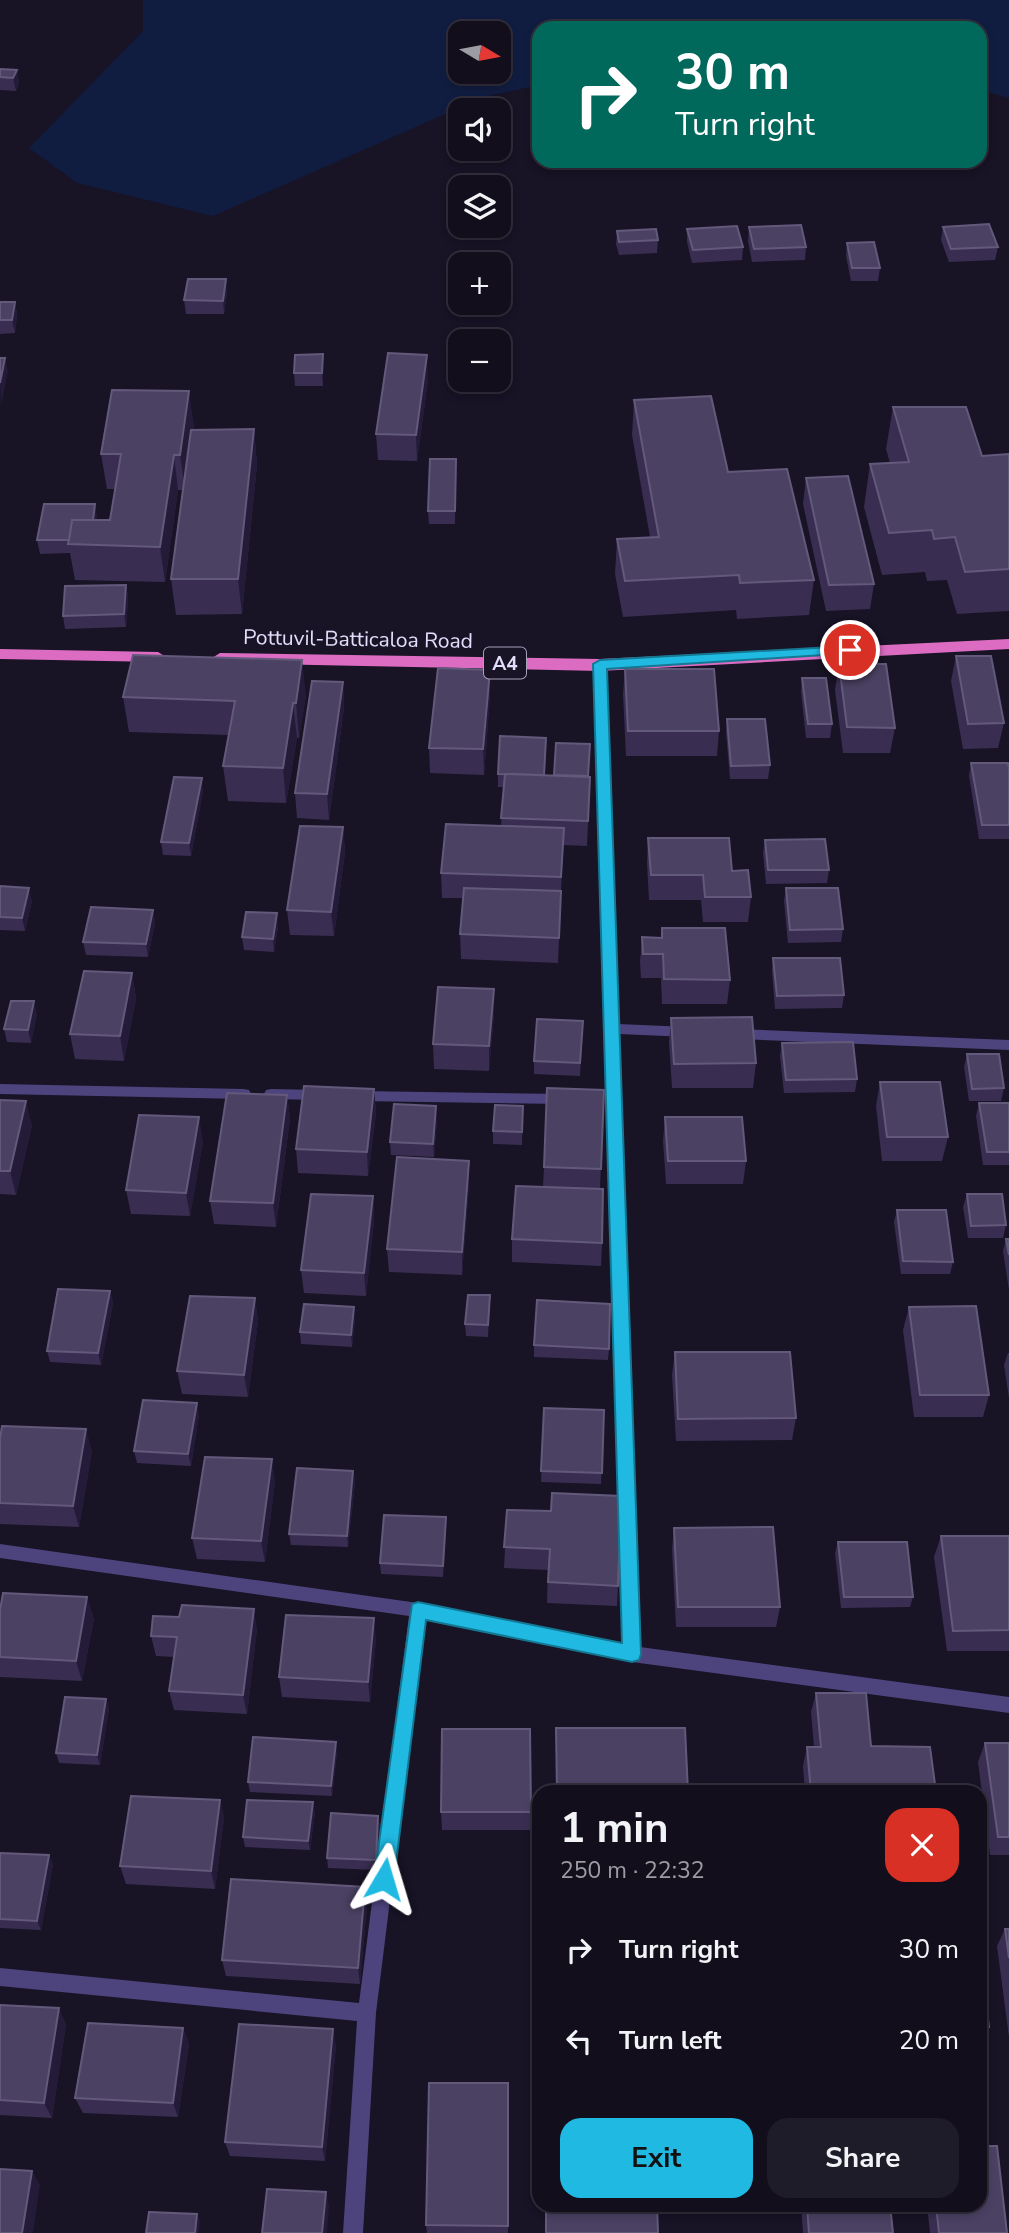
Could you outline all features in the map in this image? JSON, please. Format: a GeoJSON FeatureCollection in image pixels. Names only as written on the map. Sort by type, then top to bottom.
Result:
{"type":"FeatureCollection","features":[{"type":"Feature","properties":{"kind":"highway","name":"Pottuvil-Batticaloa Road"},"geometry":{"type":"LineString","coordinates":[[209,658],[600,664],[1009,644]]}},
{"type":"Feature","properties":{"kind":"highway"},"geometry":{"type":"LineString","coordinates":[[0,654],[181,657]]}},
{"type":"Feature","properties":{"kind":"street"},"geometry":{"type":"LineString","coordinates":[[600,664],[613,1029],[609,1100],[632,1654]]}},
{"type":"Feature","properties":{"kind":"street"},"geometry":{"type":"LineString","coordinates":[[613,1029],[1009,1045]]}},
{"type":"Feature","properties":{"kind":"street"},"geometry":{"type":"LineString","coordinates":[[0,1089],[574,1100]]}},
{"type":"Feature","properties":{"kind":"street"},"geometry":{"type":"LineString","coordinates":[[0,1551],[418,1610],[632,1654],[1009,1705]]}},
{"type":"Feature","properties":{"kind":"street"},"geometry":{"type":"LineString","coordinates":[[353,2233],[367,2013],[418,1610]]}},
{"type":"Feature","properties":{"kind":"street"},"geometry":{"type":"LineString","coordinates":[[0,1977],[367,2013]]}},
{"type":"Feature","properties":{"kind":"water"},"geometry":{"type":"Polygon","coordinates":[[[143,0],[1009,0],[1009,98],[987,92],[987,21],[532,21],[532,87],[482,98],[448,98],[448,113],[213,216],[77,183],[29,148],[143,31],[143,0]]]}},
{"type":"Feature","properties":{"kind":"building"},"geometry":{"type":"Polygon","coordinates":[[[0,69],[17,70],[13,78],[0,77],[0,69]]]}},
{"type":"Feature","properties":{"kind":"building"},"geometry":{"type":"Polygon","coordinates":[[[989,224],[998,247],[951,249],[943,227],[989,224]]]}},
{"type":"Feature","properties":{"kind":"building"},"geometry":{"type":"Polygon","coordinates":[[[801,225],[806,247],[754,249],[749,227],[801,225]]]}},
{"type":"Feature","properties":{"kind":"building"},"geometry":{"type":"Polygon","coordinates":[[[737,226],[743,247],[693,250],[687,229],[737,226]]]}},
{"type":"Feature","properties":{"kind":"building"},"geometry":{"type":"Polygon","coordinates":[[[656,229],[658,240],[619,242],[617,231],[656,229]]]}},
{"type":"Feature","properties":{"kind":"building"},"geometry":{"type":"Polygon","coordinates":[[[874,242],[880,268],[852,268],[847,243],[874,242]]]}},
{"type":"Feature","properties":{"kind":"building"},"geometry":{"type":"Polygon","coordinates":[[[188,279],[226,279],[223,301],[184,300],[188,279]]]}},
{"type":"Feature","properties":{"kind":"building"},"geometry":{"type":"Polygon","coordinates":[[[0,302],[15,302],[12,320],[0,320],[0,302]]]}},
{"type":"Feature","properties":{"kind":"building"},"geometry":{"type":"Polygon","coordinates":[[[388,353],[427,355],[416,435],[376,434],[388,353]]]}},
{"type":"Feature","properties":{"kind":"building"},"geometry":{"type":"Polygon","coordinates":[[[323,354],[322,373],[294,373],[295,355],[323,354]]]}},
{"type":"Feature","properties":{"kind":"building"},"geometry":{"type":"Polygon","coordinates":[[[0,358],[5,358],[0,383],[0,358]]]}},
{"type":"Feature","properties":{"kind":"building"},"geometry":{"type":"Polygon","coordinates":[[[112,390],[189,391],[180,455],[174,455],[160,547],[68,544],[72,520],[110,520],[121,454],[101,454],[112,390]]]}},
{"type":"Feature","properties":{"kind":"building"},"geometry":{"type":"Polygon","coordinates":[[[711,396],[728,472],[787,469],[814,580],[740,583],[739,575],[625,581],[617,539],[659,537],[634,400],[711,396]]]}},
{"type":"Feature","properties":{"kind":"building"},"geometry":{"type":"Polygon","coordinates":[[[893,407],[966,407],[982,456],[1009,454],[1009,569],[965,572],[955,537],[934,539],[932,530],[889,533],[870,464],[909,462],[893,407]]]}},
{"type":"Feature","properties":{"kind":"building"},"geometry":{"type":"Polygon","coordinates":[[[254,429],[238,579],[171,579],[191,430],[254,429]]]}},
{"type":"Feature","properties":{"kind":"building"},"geometry":{"type":"Polygon","coordinates":[[[430,459],[456,459],[455,511],[428,511],[430,459]]]}},
{"type":"Feature","properties":{"kind":"building"},"geometry":{"type":"Polygon","coordinates":[[[848,476],[874,584],[829,585],[806,478],[848,476]]]}},
{"type":"Feature","properties":{"kind":"building"},"geometry":{"type":"Polygon","coordinates":[[[44,504],[95,504],[93,520],[72,520],[69,540],[37,540],[44,504]]]}},
{"type":"Feature","properties":{"kind":"building"},"geometry":{"type":"Polygon","coordinates":[[[126,585],[124,614],[63,616],[65,586],[126,585]]]}},
{"type":"Feature","properties":{"kind":"building"},"geometry":{"type":"Polygon","coordinates":[[[133,655],[302,660],[283,768],[223,766],[235,701],[123,697],[133,655]]]}},
{"type":"Feature","properties":{"kind":"building"},"geometry":{"type":"Polygon","coordinates":[[[956,656],[991,656],[1004,723],[968,724],[956,656]]]}},
{"type":"Feature","properties":{"kind":"building"},"geometry":{"type":"Polygon","coordinates":[[[839,664],[886,664],[895,728],[847,727],[839,664]]]}},
{"type":"Feature","properties":{"kind":"building"},"geometry":{"type":"Polygon","coordinates":[[[438,668],[490,670],[483,749],[429,748],[438,668]]]}},
{"type":"Feature","properties":{"kind":"building"},"geometry":{"type":"Polygon","coordinates":[[[625,669],[714,669],[719,731],[628,731],[625,669]]]}},
{"type":"Feature","properties":{"kind":"building"},"geometry":{"type":"Polygon","coordinates":[[[802,678],[826,678],[832,724],[808,724],[802,678]]]}},
{"type":"Feature","properties":{"kind":"building"},"geometry":{"type":"Polygon","coordinates":[[[312,681],[343,682],[327,794],[295,793],[312,681]]]}},
{"type":"Feature","properties":{"kind":"building"},"geometry":{"type":"Polygon","coordinates":[[[727,719],[765,719],[770,765],[731,766],[727,719]]]}},
{"type":"Feature","properties":{"kind":"building"},"geometry":{"type":"Polygon","coordinates":[[[500,736],[546,738],[544,775],[498,774],[500,736]]]}},
{"type":"Feature","properties":{"kind":"building"},"geometry":{"type":"Polygon","coordinates":[[[556,743],[590,744],[588,776],[554,775],[556,743]]]}},
{"type":"Feature","properties":{"kind":"building"},"geometry":{"type":"Polygon","coordinates":[[[971,763],[1008,763],[1009,825],[982,825],[971,763]]]}},
{"type":"Feature","properties":{"kind":"building"},"geometry":{"type":"Polygon","coordinates":[[[505,774],[590,777],[588,821],[501,818],[505,774]]]}},
{"type":"Feature","properties":{"kind":"building"},"geometry":{"type":"Polygon","coordinates":[[[174,777],[202,778],[189,843],[161,842],[174,777]]]}},
{"type":"Feature","properties":{"kind":"building"},"geometry":{"type":"Polygon","coordinates":[[[446,824],[564,828],[561,877],[441,873],[446,824]]]}},
{"type":"Feature","properties":{"kind":"building"},"geometry":{"type":"Polygon","coordinates":[[[300,826],[343,827],[331,912],[287,910],[300,826]]]}},
{"type":"Feature","properties":{"kind":"building"},"geometry":{"type":"Polygon","coordinates":[[[648,838],[729,838],[732,871],[748,870],[751,897],[705,897],[703,875],[651,875],[648,838]]]}},
{"type":"Feature","properties":{"kind":"building"},"geometry":{"type":"Polygon","coordinates":[[[825,839],[829,870],[768,870],[765,840],[825,839]]]}},
{"type":"Feature","properties":{"kind":"building"},"geometry":{"type":"Polygon","coordinates":[[[0,886],[29,888],[22,918],[0,917],[0,886]]]}},
{"type":"Feature","properties":{"kind":"building"},"geometry":{"type":"Polygon","coordinates":[[[464,888],[561,891],[559,938],[460,934],[464,888]]]}},
{"type":"Feature","properties":{"kind":"building"},"geometry":{"type":"Polygon","coordinates":[[[786,888],[838,888],[843,929],[790,930],[786,888]]]}},
{"type":"Feature","properties":{"kind":"building"},"geometry":{"type":"Polygon","coordinates":[[[91,907],[153,910],[146,944],[83,942],[91,907]]]}},
{"type":"Feature","properties":{"kind":"building"},"geometry":{"type":"Polygon","coordinates":[[[246,912],[277,913],[273,939],[242,937],[246,912]]]}},
{"type":"Feature","properties":{"kind":"building"},"geometry":{"type":"Polygon","coordinates":[[[662,928],[725,928],[730,980],[664,979],[663,954],[643,954],[642,937],[662,938],[662,928]]]}},
{"type":"Feature","properties":{"kind":"building"},"geometry":{"type":"Polygon","coordinates":[[[773,958],[840,958],[844,995],[777,996],[773,958]]]}},
{"type":"Feature","properties":{"kind":"building"},"geometry":{"type":"Polygon","coordinates":[[[84,971],[132,973],[120,1036],[70,1034],[84,971]]]}},
{"type":"Feature","properties":{"kind":"building"},"geometry":{"type":"Polygon","coordinates":[[[438,987],[494,989],[489,1046],[433,1044],[438,987]]]}},
{"type":"Feature","properties":{"kind":"building"},"geometry":{"type":"Polygon","coordinates":[[[11,1001],[34,1001],[28,1030],[4,1029],[11,1001]]]}},
{"type":"Feature","properties":{"kind":"building"},"geometry":{"type":"Polygon","coordinates":[[[752,1017],[756,1063],[674,1064],[671,1018],[752,1017]]]}},
{"type":"Feature","properties":{"kind":"building"},"geometry":{"type":"Polygon","coordinates":[[[537,1019],[583,1021],[580,1063],[534,1061],[537,1019]]]}},
{"type":"Feature","properties":{"kind":"building"},"geometry":{"type":"Polygon","coordinates":[[[853,1042],[857,1079],[786,1080],[782,1043],[853,1042]]]}},
{"type":"Feature","properties":{"kind":"building"},"geometry":{"type":"Polygon","coordinates":[[[967,1054],[999,1054],[1004,1088],[972,1089],[967,1054]]]}},
{"type":"Feature","properties":{"kind":"building"},"geometry":{"type":"Polygon","coordinates":[[[880,1082],[940,1082],[948,1137],[887,1137],[880,1082]]]}},
{"type":"Feature","properties":{"kind":"building"},"geometry":{"type":"Polygon","coordinates":[[[304,1086],[374,1089],[367,1152],[296,1149],[304,1086]]]}},
{"type":"Feature","properties":{"kind":"building"},"geometry":{"type":"Polygon","coordinates":[[[547,1088],[604,1090],[601,1169],[544,1167],[547,1088]]]}},
{"type":"Feature","properties":{"kind":"building"},"geometry":{"type":"Polygon","coordinates":[[[227,1093],[287,1095],[273,1203],[210,1201],[227,1093]]]}},
{"type":"Feature","properties":{"kind":"building"},"geometry":{"type":"Polygon","coordinates":[[[0,1100],[26,1101],[10,1171],[0,1171],[0,1100]]]}},
{"type":"Feature","properties":{"kind":"building"},"geometry":{"type":"Polygon","coordinates":[[[979,1103],[1009,1103],[1009,1152],[987,1152],[979,1103]]]}},
{"type":"Feature","properties":{"kind":"building"},"geometry":{"type":"Polygon","coordinates":[[[394,1104],[436,1106],[433,1144],[390,1142],[394,1104]]]}},
{"type":"Feature","properties":{"kind":"building"},"geometry":{"type":"Polygon","coordinates":[[[495,1105],[523,1106],[522,1132],[493,1131],[495,1105]]]}},
{"type":"Feature","properties":{"kind":"building"},"geometry":{"type":"Polygon","coordinates":[[[139,1115],[199,1117],[186,1193],[126,1190],[139,1115]]]}},
{"type":"Feature","properties":{"kind":"building"},"geometry":{"type":"Polygon","coordinates":[[[665,1117],[742,1117],[746,1161],[668,1161],[665,1117]]]}},
{"type":"Feature","properties":{"kind":"building"},"geometry":{"type":"Polygon","coordinates":[[[397,1157],[469,1161],[462,1252],[387,1249],[397,1157]]]}},
{"type":"Feature","properties":{"kind":"building"},"geometry":{"type":"Polygon","coordinates":[[[516,1186],[603,1189],[602,1243],[512,1239],[516,1186]]]}},
{"type":"Feature","properties":{"kind":"building"},"geometry":{"type":"Polygon","coordinates":[[[311,1194],[373,1196],[364,1273],[301,1270],[311,1194]]]}},
{"type":"Feature","properties":{"kind":"building"},"geometry":{"type":"Polygon","coordinates":[[[967,1194],[1002,1194],[1006,1225],[971,1226],[967,1194]]]}},
{"type":"Feature","properties":{"kind":"building"},"geometry":{"type":"Polygon","coordinates":[[[897,1210],[946,1210],[953,1262],[903,1261],[897,1210]]]}},
{"type":"Feature","properties":{"kind":"building"},"geometry":{"type":"Polygon","coordinates":[[[58,1289],[110,1291],[98,1353],[47,1351],[58,1289]]]}},
{"type":"Feature","properties":{"kind":"building"},"geometry":{"type":"Polygon","coordinates":[[[468,1295],[490,1295],[488,1325],[465,1324],[468,1295]]]}},
{"type":"Feature","properties":{"kind":"building"},"geometry":{"type":"Polygon","coordinates":[[[190,1296],[255,1298],[244,1375],[177,1371],[190,1296]]]}},
{"type":"Feature","properties":{"kind":"building"},"geometry":{"type":"Polygon","coordinates":[[[537,1300],[610,1304],[609,1349],[534,1345],[537,1300]]]}},
{"type":"Feature","properties":{"kind":"building"},"geometry":{"type":"Polygon","coordinates":[[[304,1304],[354,1307],[351,1335],[300,1332],[304,1304]]]}},
{"type":"Feature","properties":{"kind":"building"},"geometry":{"type":"Polygon","coordinates":[[[976,1306],[989,1395],[920,1395],[909,1307],[976,1306]]]}},
{"type":"Feature","properties":{"kind":"building"},"geometry":{"type":"Polygon","coordinates":[[[675,1352],[790,1352],[796,1418],[678,1419],[675,1352]]]}},
{"type":"Feature","properties":{"kind":"building"},"geometry":{"type":"Polygon","coordinates":[[[143,1400],[197,1403],[188,1454],[134,1451],[143,1400]]]}},
{"type":"Feature","properties":{"kind":"building"},"geometry":{"type":"Polygon","coordinates":[[[544,1408],[604,1410],[602,1473],[541,1471],[544,1408]]]}},
{"type":"Feature","properties":{"kind":"building"},"geometry":{"type":"Polygon","coordinates":[[[2,1426],[86,1429],[73,1506],[0,1503],[2,1426]]]}},
{"type":"Feature","properties":{"kind":"building"},"geometry":{"type":"Polygon","coordinates":[[[205,1457],[272,1459],[261,1541],[192,1538],[205,1457]]]}},
{"type":"Feature","properties":{"kind":"building"},"geometry":{"type":"Polygon","coordinates":[[[297,1468],[353,1471],[347,1536],[289,1534],[297,1468]]]}},
{"type":"Feature","properties":{"kind":"building"},"geometry":{"type":"Polygon","coordinates":[[[552,1493],[621,1496],[618,1586],[548,1582],[550,1549],[504,1547],[507,1510],[551,1511],[552,1493]]]}},
{"type":"Feature","properties":{"kind":"building"},"geometry":{"type":"Polygon","coordinates":[[[384,1515],[446,1517],[443,1566],[380,1563],[384,1515]]]}},
{"type":"Feature","properties":{"kind":"building"},"geometry":{"type":"Polygon","coordinates":[[[773,1527],[780,1607],[678,1607],[674,1528],[773,1527]]]}},
{"type":"Feature","properties":{"kind":"building"},"geometry":{"type":"Polygon","coordinates":[[[941,1536],[1009,1536],[1009,1630],[953,1631],[941,1536]]]}},
{"type":"Feature","properties":{"kind":"building"},"geometry":{"type":"Polygon","coordinates":[[[838,1542],[907,1542],[913,1597],[844,1597],[838,1542]]]}},
{"type":"Feature","properties":{"kind":"building"},"geometry":{"type":"Polygon","coordinates":[[[3,1593],[87,1597],[76,1661],[0,1657],[0,1610],[3,1593]]]}},
{"type":"Feature","properties":{"kind":"building"},"geometry":{"type":"Polygon","coordinates":[[[182,1605],[254,1609],[243,1695],[169,1691],[177,1637],[151,1636],[153,1616],[179,1617],[182,1605]]]}},
{"type":"Feature","properties":{"kind":"building"},"geometry":{"type":"Polygon","coordinates":[[[286,1615],[374,1618],[368,1682],[279,1677],[286,1615]]]}},
{"type":"Feature","properties":{"kind":"building"},"geometry":{"type":"Polygon","coordinates":[[[816,1693],[866,1693],[871,1746],[930,1747],[935,1785],[810,1785],[807,1747],[821,1747],[816,1693]]]}},
{"type":"Feature","properties":{"kind":"building"},"geometry":{"type":"Polygon","coordinates":[[[65,1697],[106,1699],[97,1755],[56,1753],[65,1697]]]}},
{"type":"Feature","properties":{"kind":"building"},"geometry":{"type":"Polygon","coordinates":[[[556,1728],[685,1728],[688,1785],[557,1785],[556,1728]]]}},
{"type":"Feature","properties":{"kind":"building"},"geometry":{"type":"Polygon","coordinates":[[[442,1729],[530,1729],[531,1812],[441,1812],[442,1729]]]}},
{"type":"Feature","properties":{"kind":"building"},"geometry":{"type":"Polygon","coordinates":[[[253,1737],[336,1742],[331,1786],[248,1782],[253,1737]]]}},
{"type":"Feature","properties":{"kind":"building"},"geometry":{"type":"Polygon","coordinates":[[[985,1743],[1009,1743],[1009,1837],[998,1837],[985,1743]]]}},
{"type":"Feature","properties":{"kind":"building"},"geometry":{"type":"Polygon","coordinates":[[[131,1796],[220,1800],[211,1871],[120,1866],[131,1796]]]}},
{"type":"Feature","properties":{"kind":"building"},"geometry":{"type":"Polygon","coordinates":[[[247,1800],[313,1802],[308,1841],[243,1837],[247,1800]]]}},
{"type":"Feature","properties":{"kind":"building"},"geometry":{"type":"Polygon","coordinates":[[[331,1813],[378,1816],[376,1860],[327,1858],[331,1813]]]}},
{"type":"Feature","properties":{"kind":"building"},"geometry":{"type":"Polygon","coordinates":[[[0,1853],[49,1855],[37,1921],[0,1919],[0,1853]]]}},
{"type":"Feature","properties":{"kind":"building"},"geometry":{"type":"Polygon","coordinates":[[[231,1879],[365,1887],[358,1968],[222,1960],[231,1879]]]}},
{"type":"Feature","properties":{"kind":"building"},"geometry":{"type":"Polygon","coordinates":[[[1005,1929],[1009,1929],[1009,1958],[1005,1929]]]}},
{"type":"Feature","properties":{"kind":"building"},"geometry":{"type":"Polygon","coordinates":[[[0,2005],[59,2008],[44,2103],[0,2100],[0,2005]]]}},
{"type":"Feature","properties":{"kind":"building"},"geometry":{"type":"Polygon","coordinates":[[[88,2023],[183,2028],[173,2103],[75,2098],[88,2023]]]}},
{"type":"Feature","properties":{"kind":"building"},"geometry":{"type":"Polygon","coordinates":[[[239,2024],[333,2029],[322,2147],[225,2142],[239,2024]]]}},
{"type":"Feature","properties":{"kind":"building"},"geometry":{"type":"Polygon","coordinates":[[[429,2083],[508,2083],[508,2226],[426,2225],[429,2083]]]}},
{"type":"Feature","properties":{"kind":"building"},"geometry":{"type":"Polygon","coordinates":[[[987,2146],[997,2146],[1007,2233],[939,2233],[937,2212],[987,2212],[987,2146]]]}},
{"type":"Feature","properties":{"kind":"building"},"geometry":{"type":"Polygon","coordinates":[[[0,2169],[32,2171],[22,2233],[0,2233],[0,2169]]]}},
{"type":"Feature","properties":{"kind":"building"},"geometry":{"type":"Polygon","coordinates":[[[267,2189],[326,2192],[322,2233],[262,2233],[267,2189]]]}},
{"type":"Feature","properties":{"kind":"building"},"geometry":{"type":"Polygon","coordinates":[[[149,2212],[197,2214],[195,2233],[146,2233],[149,2212]]]}},
{"type":"Feature","properties":{"kind":"building"},"geometry":{"type":"Polygon","coordinates":[[[546,2212],[657,2212],[658,2233],[546,2233],[546,2212]]]}},
{"type":"Feature","properties":{"kind":"building"},"geometry":{"type":"Polygon","coordinates":[[[808,2212],[891,2212],[893,2233],[809,2233],[808,2212]]]}},
{"type":"Feature","properties":{"kind":"route"},"geometry":{"type":"LineString","coordinates":[[384,1879],[418,1610],[632,1654],[600,664],[850,650]]}}]}
